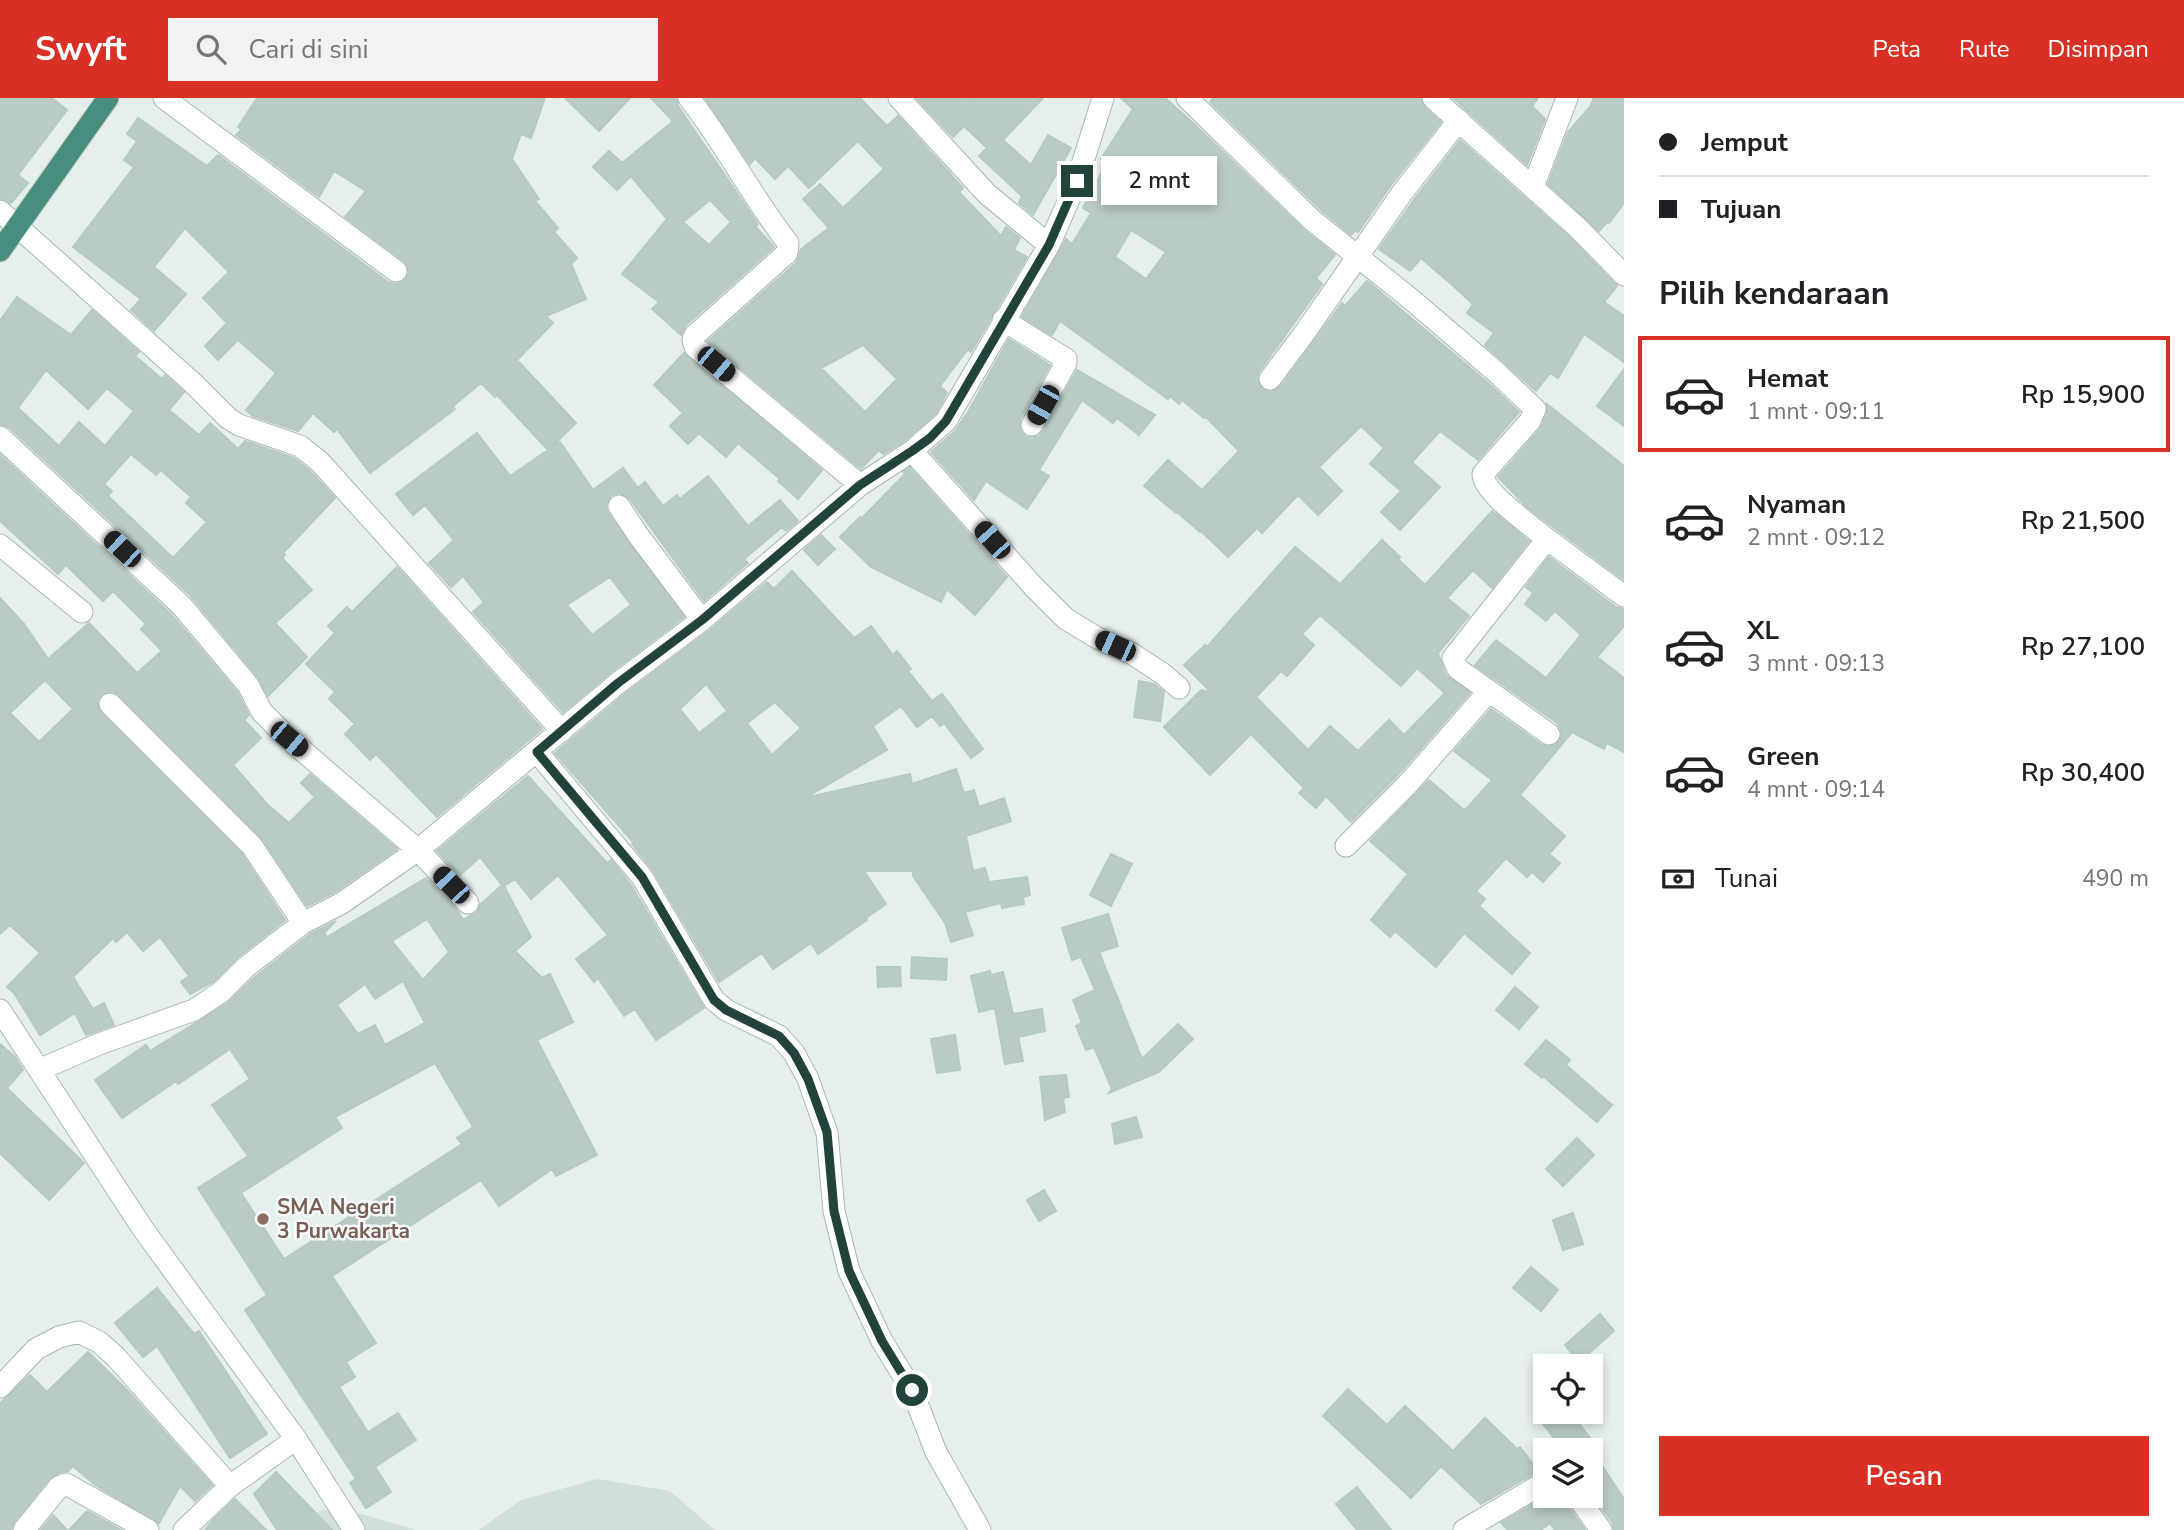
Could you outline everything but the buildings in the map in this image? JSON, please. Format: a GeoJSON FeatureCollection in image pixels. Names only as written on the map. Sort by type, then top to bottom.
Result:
{"type":"FeatureCollection","features":[{"type":"Feature","properties":{"kind":"highway"},"geometry":{"type":"LineString","coordinates":[[0,251],[108,98]]}},
{"type":"Feature","properties":{"kind":"street"},"geometry":{"type":"LineString","coordinates":[[164,98],[396,271]]}},
{"type":"Feature","properties":{"kind":"street"},"geometry":{"type":"LineString","coordinates":[[689,98],[788,243],[787,253],[695,335],[695,347],[860,485]]}},
{"type":"Feature","properties":{"kind":"street"},"geometry":{"type":"LineString","coordinates":[[899,98],[987,194],[1049,245]]}},
{"type":"Feature","properties":{"kind":"street"},"geometry":{"type":"LineString","coordinates":[[39,1070],[99,1044],[194,1010],[221,992],[246,967],[303,923],[342,902],[418,850],[618,683],[702,620],[860,485],[930,438],[946,421],[1049,245],[1077,181],[1103,98]]}},
{"type":"Feature","properties":{"kind":"street"},"geometry":{"type":"LineString","coordinates":[[1188,98],[1312,220],[1534,406],[1535,413],[1530,421],[1486,470],[1483,482],[1547,539],[1624,596]]}},
{"type":"Feature","properties":{"kind":"street"},"geometry":{"type":"LineString","coordinates":[[1433,98],[1578,228],[1624,275]]}},
{"type":"Feature","properties":{"kind":"street"},"geometry":{"type":"LineString","coordinates":[[1532,187],[1567,98]]}},
{"type":"Feature","properties":{"kind":"street"},"geometry":{"type":"LineString","coordinates":[[1270,379],[1402,192],[1459,120]]}},
{"type":"Feature","properties":{"kind":"street"},"geometry":{"type":"LineString","coordinates":[[0,211],[229,418],[239,425],[300,446],[320,462],[562,731]]}},
{"type":"Feature","properties":{"kind":"street"},"geometry":{"type":"LineString","coordinates":[[1003,320],[1066,359],[1032,425]]}},
{"type":"Feature","properties":{"kind":"street"},"geometry":{"type":"LineString","coordinates":[[0,437],[181,605],[248,685],[262,712],[289,739],[418,850],[468,903]]}},
{"type":"Feature","properties":{"kind":"street"},"geometry":{"type":"LineString","coordinates":[[912,451],[1066,619],[1099,639],[1131,653],[1179,688]]}},
{"type":"Feature","properties":{"kind":"street"},"geometry":{"type":"LineString","coordinates":[[619,506],[702,620]]}},
{"type":"Feature","properties":{"kind":"street"},"geometry":{"type":"LineString","coordinates":[[1547,539],[1453,657],[1458,668],[1549,734]]}},
{"type":"Feature","properties":{"kind":"street"},"geometry":{"type":"LineString","coordinates":[[0,545],[82,612]]}},
{"type":"Feature","properties":{"kind":"street"},"geometry":{"type":"LineString","coordinates":[[1346,846],[1407,785],[1489,691]]}},
{"type":"Feature","properties":{"kind":"street"},"geometry":{"type":"LineString","coordinates":[[110,704],[252,846],[303,923]]}},
{"type":"Feature","properties":{"kind":"street"},"geometry":{"type":"LineString","coordinates":[[537,752],[642,877],[714,1000],[726,1010],[779,1036],[794,1053],[808,1079],[827,1132],[834,1211],[849,1271],[882,1341],[912,1390],[936,1452],[980,1530]]}},
{"type":"Feature","properties":{"kind":"street"},"geometry":{"type":"LineString","coordinates":[[0,1010],[143,1229],[296,1440],[354,1530]]}},
{"type":"Feature","properties":{"kind":"street"},"geometry":{"type":"LineString","coordinates":[[0,1387],[36,1349],[59,1337],[79,1332],[99,1342],[115,1356],[230,1486]]}},
{"type":"Feature","properties":{"kind":"street"},"geometry":{"type":"LineString","coordinates":[[184,1530],[230,1486],[296,1440]]}},
{"type":"Feature","properties":{"kind":"street"},"geometry":{"type":"LineString","coordinates":[[24,1530],[59,1487],[66,1484],[148,1530]]}},
{"type":"Feature","properties":{"kind":"street"},"geometry":{"type":"LineString","coordinates":[[1464,1530],[1533,1489]]}},
{"type":"Feature","properties":{"kind":"street"},"geometry":{"type":"LineString","coordinates":[[1585,1508],[1601,1530]]}},
{"type":"Feature","properties":{"kind":"shaded area"},"geometry":{"type":"Polygon","coordinates":[[[597,1479],[670,1491],[715,1530],[479,1530],[521,1500],[597,1479]]]}},
{"type":"Feature","properties":{"kind":"shaded area"},"geometry":{"type":"Polygon","coordinates":[[[323,1510],[362,1514],[416,1530],[285,1530],[295,1521],[323,1510]]]}},
{"type":"Feature","properties":{"kind":"place","name":"SMA Negeri 3 Purwakarta"},"geometry":{"type":"Point","coordinates":[263,1219]}},
{"type":"Feature","properties":{"kind":"route"},"geometry":{"type":"LineString","coordinates":[[912,1390],[882,1341],[849,1271],[834,1211],[827,1132],[808,1079],[794,1053],[779,1036],[726,1010],[714,1000],[642,877],[537,752],[618,683],[702,620],[860,485],[930,438],[946,421],[1049,245],[1077,181]]}}]}
